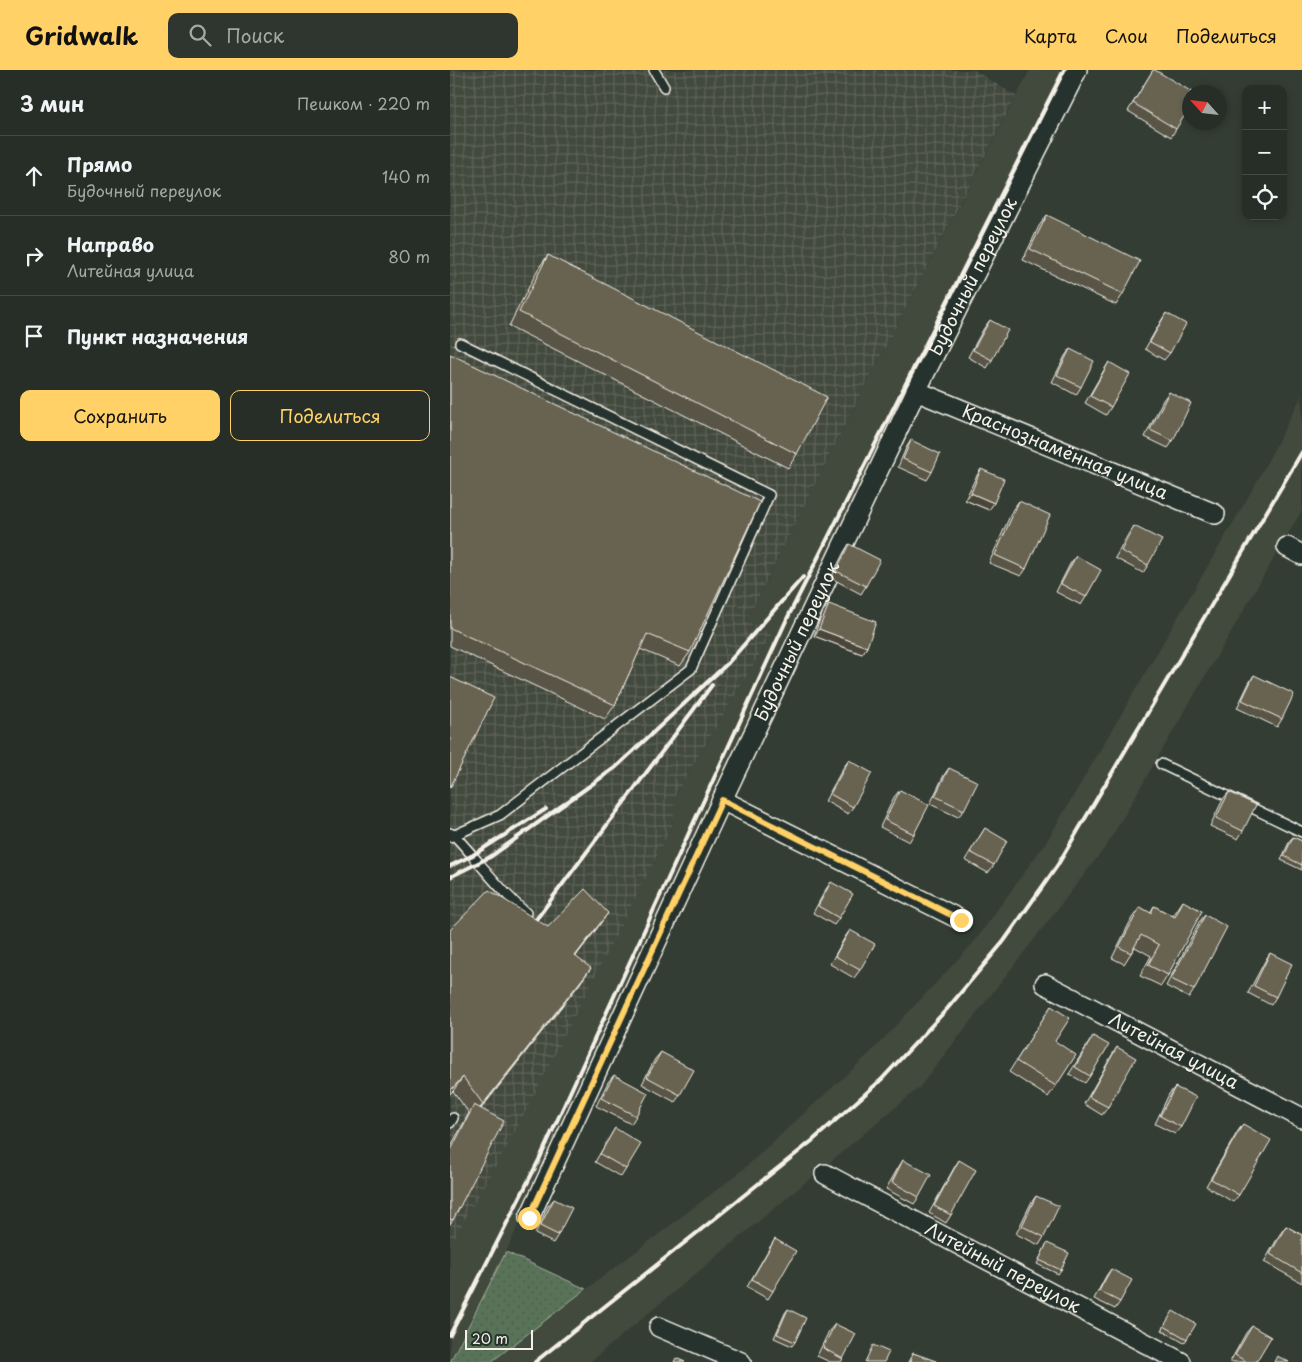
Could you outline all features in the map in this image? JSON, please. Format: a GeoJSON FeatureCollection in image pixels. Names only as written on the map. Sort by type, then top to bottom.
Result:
{"type":"FeatureCollection","features":[{"type":"Feature","properties":{"kind":"street","name":"Будочный переулок"},"geometry":{"type":"LineString","coordinates":[[529,1218],[722,800],[916,391],[1077,70]]}},
{"type":"Feature","properties":{"kind":"street","name":"Краснознамённая улица"},"geometry":{"type":"LineString","coordinates":[[916,391],[1214,514]]}},
{"type":"Feature","properties":{"kind":"street"},"geometry":{"type":"LineString","coordinates":[[722,800],[961,920]]}},
{"type":"Feature","properties":{"kind":"street","name":"Литейная улица"},"geometry":{"type":"LineString","coordinates":[[1044,984],[1302,1118]]}},
{"type":"Feature","properties":{"kind":"street","name":"Литейный переулок"},"geometry":{"type":"LineString","coordinates":[[825,1174],[1181,1362]]}},
{"type":"Feature","properties":{"kind":"street"},"geometry":{"type":"LineString","coordinates":[[659,1327],[741,1362]]}},
{"type":"Feature","properties":{"kind":"lane"},"geometry":{"type":"LineString","coordinates":[[654,70],[664,88]]}},
{"type":"Feature","properties":{"kind":"lane"},"geometry":{"type":"LineString","coordinates":[[460,343],[769,495],[692,669],[500,815],[451,835],[526,913]]}},
{"type":"Feature","properties":{"kind":"lane"},"geometry":{"type":"LineString","coordinates":[[1161,764],[1302,832]]}},
{"type":"Feature","properties":{"kind":"shaded area"},"geometry":{"type":"Polygon","coordinates":[[[450,70],[974,70],[1016,96],[849,417],[746,621],[772,634],[674,797],[674,822],[514,1134],[450,1245],[450,70]]]}},
{"type":"Feature","properties":{"kind":"shaded area"},"geometry":{"type":"Polygon","coordinates":[[[1030,70],[1071,70],[785,639],[506,1252],[450,1360],[450,1239],[674,822],[674,797],[772,634],[746,621],[849,417],[1030,70]]]}},
{"type":"Feature","properties":{"kind":"shaded area"},"geometry":{"type":"Polygon","coordinates":[[[1302,395],[1302,510],[1107,845],[919,1088],[590,1362],[491,1362],[740,1172],[871,1052],[975,941],[1048,839],[1254,487],[1302,395]]]}},
{"type":"Feature","properties":{"kind":"green space"},"geometry":{"type":"Polygon","coordinates":[[[506,1252],[586,1289],[491,1362],[450,1362],[506,1252]]]}},
{"type":"Feature","properties":{"kind":"building"},"geometry":{"type":"Polygon","coordinates":[[[1153,70],[1182,86],[1182,120],[1176,129],[1133,103],[1153,70]]]}},
{"type":"Feature","properties":{"kind":"building"},"geometry":{"type":"Polygon","coordinates":[[[1047,215],[1140,261],[1123,294],[1030,249],[1047,215]]]}},
{"type":"Feature","properties":{"kind":"building"},"geometry":{"type":"Polygon","coordinates":[[[548,255],[827,397],[797,454],[519,312],[548,255]]]}},
{"type":"Feature","properties":{"kind":"building"},"geometry":{"type":"Polygon","coordinates":[[[1166,313],[1186,324],[1170,353],[1150,342],[1166,313]]]}},
{"type":"Feature","properties":{"kind":"building"},"geometry":{"type":"Polygon","coordinates":[[[990,320],[1008,330],[992,360],[973,350],[990,320]]]}},
{"type":"Feature","properties":{"kind":"building"},"geometry":{"type":"Polygon","coordinates":[[[1070,349],[1094,361],[1081,387],[1057,375],[1070,349]]]}},
{"type":"Feature","properties":{"kind":"building"},"geometry":{"type":"Polygon","coordinates":[[[450,354],[760,502],[690,652],[647,634],[615,705],[450,628],[450,354]]]}},
{"type":"Feature","properties":{"kind":"building"},"geometry":{"type":"Polygon","coordinates":[[[1109,362],[1130,374],[1111,407],[1090,396],[1109,362]]]}},
{"type":"Feature","properties":{"kind":"building"},"geometry":{"type":"Polygon","coordinates":[[[1169,392],[1191,403],[1173,441],[1150,430],[1169,392]]]}},
{"type":"Feature","properties":{"kind":"building"},"geometry":{"type":"Polygon","coordinates":[[[911,440],[940,454],[932,472],[903,459],[911,440]]]}},
{"type":"Feature","properties":{"kind":"building"},"geometry":{"type":"Polygon","coordinates":[[[981,469],[1004,479],[994,503],[971,493],[981,469]]]}},
{"type":"Feature","properties":{"kind":"building"},"geometry":{"type":"Polygon","coordinates":[[[1019,501],[1050,515],[1026,569],[995,555],[1019,501]]]}},
{"type":"Feature","properties":{"kind":"building"},"geometry":{"type":"Polygon","coordinates":[[[1134,526],[1162,540],[1148,565],[1121,551],[1134,526]]]}},
{"type":"Feature","properties":{"kind":"building"},"geometry":{"type":"Polygon","coordinates":[[[849,544],[880,560],[866,586],[836,571],[849,544]]]}},
{"type":"Feature","properties":{"kind":"building"},"geometry":{"type":"Polygon","coordinates":[[[1076,556],[1101,570],[1086,597],[1061,584],[1076,556]]]}},
{"type":"Feature","properties":{"kind":"building"},"geometry":{"type":"Polygon","coordinates":[[[829,604],[876,622],[867,647],[819,629],[829,604]]]}},
{"type":"Feature","properties":{"kind":"building"},"geometry":{"type":"Polygon","coordinates":[[[1254,675],[1294,694],[1282,719],[1242,700],[1254,675]]]}},
{"type":"Feature","properties":{"kind":"building"},"geometry":{"type":"Polygon","coordinates":[[[450,677],[494,698],[450,788],[450,677]]]}},
{"type":"Feature","properties":{"kind":"building"},"geometry":{"type":"Polygon","coordinates":[[[849,760],[872,773],[853,807],[830,794],[849,760]]]}},
{"type":"Feature","properties":{"kind":"building"},"geometry":{"type":"Polygon","coordinates":[[[949,768],[978,782],[964,810],[935,796],[949,768]]]}},
{"type":"Feature","properties":{"kind":"building"},"geometry":{"type":"Polygon","coordinates":[[[900,790],[929,805],[914,834],[885,820],[900,790]]]}},
{"type":"Feature","properties":{"kind":"building"},"geometry":{"type":"Polygon","coordinates":[[[1229,792],[1256,805],[1243,831],[1216,818],[1229,792]]]}},
{"type":"Feature","properties":{"kind":"building"},"geometry":{"type":"Polygon","coordinates":[[[985,828],[1007,841],[994,865],[970,852],[985,828]]]}},
{"type":"Feature","properties":{"kind":"building"},"geometry":{"type":"Polygon","coordinates":[[[1293,837],[1302,841],[1302,865],[1284,856],[1293,837]]]}},
{"type":"Feature","properties":{"kind":"building"},"geometry":{"type":"Polygon","coordinates":[[[831,882],[853,894],[839,918],[818,906],[831,882]]]}},
{"type":"Feature","properties":{"kind":"building"},"geometry":{"type":"Polygon","coordinates":[[[585,889],[608,913],[575,956],[591,968],[483,1104],[463,1077],[450,1091],[450,930],[489,890],[548,927],[585,889]]]}},
{"type":"Feature","properties":{"kind":"building"},"geometry":{"type":"Polygon","coordinates":[[[1183,901],[1202,911],[1168,975],[1148,965],[1159,945],[1141,935],[1131,953],[1119,947],[1140,907],[1151,913],[1154,906],[1175,917],[1183,901]]]}},
{"type":"Feature","properties":{"kind":"building"},"geometry":{"type":"Polygon","coordinates":[[[1205,915],[1227,927],[1194,990],[1171,979],[1205,915]]]}},
{"type":"Feature","properties":{"kind":"building"},"geometry":{"type":"Polygon","coordinates":[[[850,930],[875,944],[860,970],[835,956],[850,930]]]}},
{"type":"Feature","properties":{"kind":"building"},"geometry":{"type":"Polygon","coordinates":[[[1270,953],[1292,964],[1276,997],[1254,986],[1270,953]]]}},
{"type":"Feature","properties":{"kind":"building"},"geometry":{"type":"Polygon","coordinates":[[[1051,1006],[1070,1018],[1055,1041],[1076,1055],[1056,1086],[1016,1061],[1051,1006]]]}},
{"type":"Feature","properties":{"kind":"building"},"geometry":{"type":"Polygon","coordinates":[[[1093,1036],[1109,1045],[1090,1076],[1075,1067],[1093,1036]]]}},
{"type":"Feature","properties":{"kind":"building"},"geometry":{"type":"Polygon","coordinates":[[[1117,1047],[1136,1058],[1108,1107],[1089,1097],[1117,1047]]]}},
{"type":"Feature","properties":{"kind":"building"},"geometry":{"type":"Polygon","coordinates":[[[661,1052],[694,1070],[680,1095],[647,1077],[661,1052]]]}},
{"type":"Feature","properties":{"kind":"building"},"geometry":{"type":"Polygon","coordinates":[[[614,1075],[648,1093],[636,1116],[601,1098],[614,1075]]]}},
{"type":"Feature","properties":{"kind":"building"},"geometry":{"type":"Polygon","coordinates":[[[1175,1087],[1196,1097],[1181,1127],[1160,1116],[1175,1087]]]}},
{"type":"Feature","properties":{"kind":"building"},"geometry":{"type":"Polygon","coordinates":[[[474,1105],[504,1121],[453,1220],[450,1219],[450,1152],[474,1105]]]}},
{"type":"Feature","properties":{"kind":"building"},"geometry":{"type":"Polygon","coordinates":[[[1243,1124],[1271,1140],[1239,1195],[1211,1179],[1243,1124]]]}},
{"type":"Feature","properties":{"kind":"building"},"geometry":{"type":"Polygon","coordinates":[[[615,1128],[641,1144],[626,1169],[600,1154],[615,1128]]]}},
{"type":"Feature","properties":{"kind":"building"},"geometry":{"type":"Polygon","coordinates":[[[903,1160],[931,1175],[919,1197],[892,1182],[903,1160]]]}},
{"type":"Feature","properties":{"kind":"building"},"geometry":{"type":"Polygon","coordinates":[[[959,1160],[976,1170],[951,1215],[934,1206],[959,1160]]]}},
{"type":"Feature","properties":{"kind":"building"},"geometry":{"type":"Polygon","coordinates":[[[1036,1196],[1059,1206],[1044,1237],[1022,1226],[1036,1196]]]}},
{"type":"Feature","properties":{"kind":"building"},"geometry":{"type":"Polygon","coordinates":[[[554,1199],[572,1208],[558,1235],[540,1226],[554,1199]]]}},
{"type":"Feature","properties":{"kind":"building"},"geometry":{"type":"Polygon","coordinates":[[[1286,1226],[1302,1235],[1302,1273],[1270,1254],[1286,1226]]]}},
{"type":"Feature","properties":{"kind":"building"},"geometry":{"type":"Polygon","coordinates":[[[775,1239],[796,1251],[773,1291],[752,1279],[775,1239]]]}},
{"type":"Feature","properties":{"kind":"building"},"geometry":{"type":"Polygon","coordinates":[[[1047,1243],[1069,1253],[1061,1270],[1039,1260],[1047,1243]]]}},
{"type":"Feature","properties":{"kind":"building"},"geometry":{"type":"Polygon","coordinates":[[[1111,1269],[1132,1280],[1120,1302],[1099,1291],[1111,1269]]]}},
{"type":"Feature","properties":{"kind":"building"},"geometry":{"type":"Polygon","coordinates":[[[788,1309],[806,1318],[795,1342],[777,1334],[788,1309]]]}},
{"type":"Feature","properties":{"kind":"building"},"geometry":{"type":"Polygon","coordinates":[[[1173,1311],[1196,1324],[1187,1339],[1164,1326],[1173,1311]]]}},
{"type":"Feature","properties":{"kind":"building"},"geometry":{"type":"Polygon","coordinates":[[[835,1324],[856,1334],[843,1359],[823,1348],[835,1324]]]}},
{"type":"Feature","properties":{"kind":"building"},"geometry":{"type":"Polygon","coordinates":[[[1252,1326],[1271,1337],[1256,1362],[1247,1362],[1235,1355],[1252,1326]]]}},
{"type":"Feature","properties":{"kind":"building"},"geometry":{"type":"Polygon","coordinates":[[[873,1345],[889,1352],[884,1362],[865,1362],[873,1345]]]}},
{"type":"Feature","properties":{"kind":"building"},"geometry":{"type":"Polygon","coordinates":[[[913,1353],[936,1361],[936,1362],[910,1362],[913,1353]]]}},
{"type":"Feature","properties":{"kind":"building"},"geometry":{"type":"Polygon","coordinates":[[[1277,1356],[1289,1362],[1274,1362],[1277,1356]]]}},
{"type":"Feature","properties":{"kind":"building"},"geometry":{"type":"Polygon","coordinates":[[[676,1358],[685,1362],[674,1362],[676,1358]]]}},
{"type":"Feature","properties":{"kind":"railway"},"geometry":{"type":"LineString","coordinates":[[450,1335],[540,1158],[786,621],[1064,70]]}},
{"type":"Feature","properties":{"kind":"railway"},"geometry":{"type":"LineString","coordinates":[[535,1362],[812,1141],[881,1080],[947,1009],[1004,941],[1057,866],[1302,452]]}},
{"type":"Feature","properties":{"kind":"railway"},"geometry":{"type":"LineString","coordinates":[[450,877],[490,857],[616,767],[728,663],[803,577]]}},
{"type":"Feature","properties":{"kind":"railway"},"geometry":{"type":"LineString","coordinates":[[529,929],[712,685]]}},
{"type":"Feature","properties":{"kind":"railway"},"geometry":{"type":"LineString","coordinates":[[450,866],[473,855],[546,809]]}},
{"type":"Feature","properties":{"kind":"route"},"geometry":{"type":"LineString","coordinates":[[529,1218],[722,800],[961,920]]}}]}
